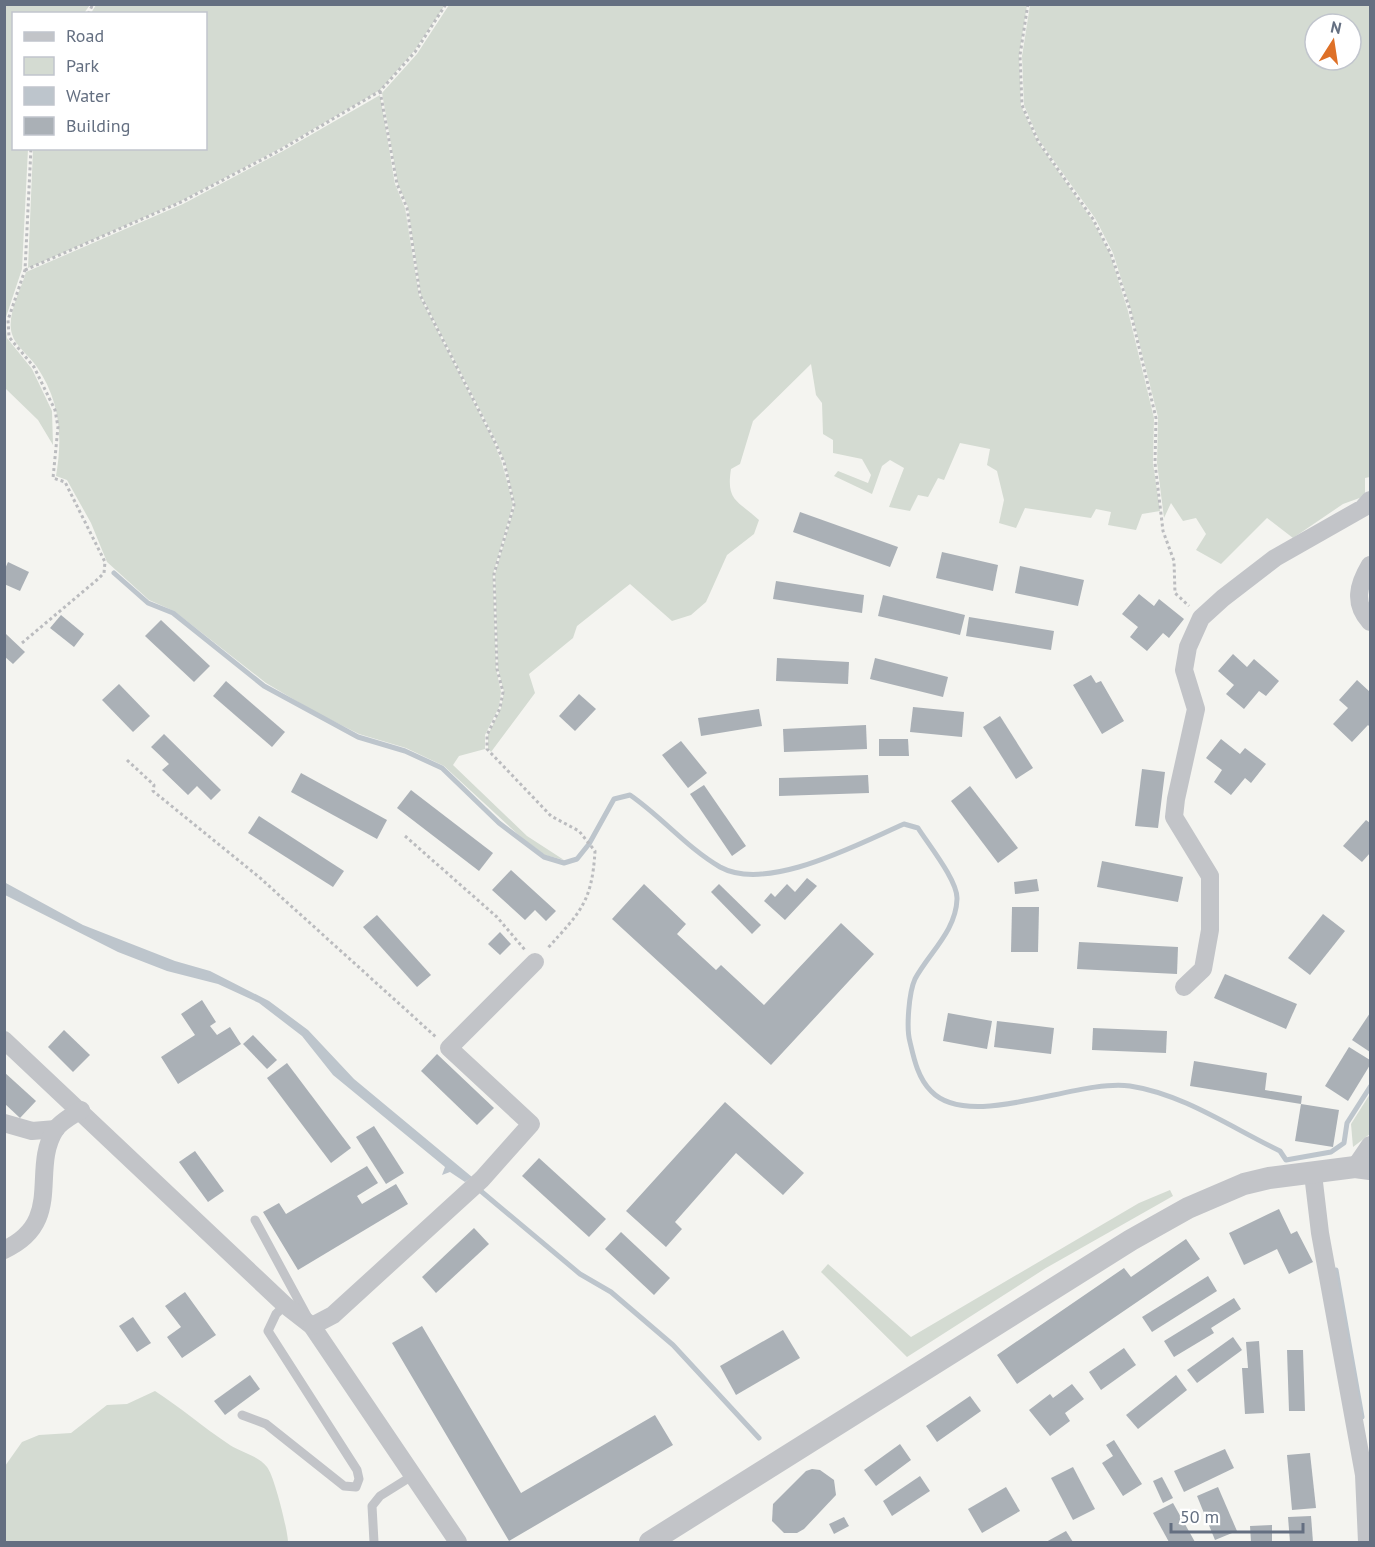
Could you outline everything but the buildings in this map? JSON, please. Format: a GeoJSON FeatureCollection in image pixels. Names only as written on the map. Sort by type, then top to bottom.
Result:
{"type":"FeatureCollection","features":[{"type":"Feature","properties":{"kind":"street"},"geometry":{"type":"LineString","coordinates":[[1184,987],[1203,969],[1210,930],[1210,876],[1174,817],[1196,709],[1184,670],[1188,648],[1201,618],[1275,558],[1363,508],[1371,500]]}},
{"type":"Feature","properties":{"kind":"street"},"geometry":{"type":"LineString","coordinates":[[1371,565],[1361,580],[1357,597],[1371,621]]}},
{"type":"Feature","properties":{"kind":"street"},"geometry":{"type":"LineString","coordinates":[[312,1326],[333,1315],[477,1184],[531,1124],[449,1048],[535,962]]}},
{"type":"Feature","properties":{"kind":"street"},"geometry":{"type":"LineString","coordinates":[[4,1040],[81,1110],[285,1305],[312,1326],[411,1476],[458,1542]]}},
{"type":"Feature","properties":{"kind":"street"},"geometry":{"type":"LineString","coordinates":[[4,1250],[24,1237],[42,1210],[46,1155],[56,1129],[81,1110]]}},
{"type":"Feature","properties":{"kind":"street"},"geometry":{"type":"LineString","coordinates":[[4,1123],[32,1131],[56,1129]]}},
{"type":"Feature","properties":{"kind":"street"},"geometry":{"type":"LineString","coordinates":[[650,1542],[1160,1223],[1244,1184],[1269,1178],[1363,1168],[1371,1145]]}},
{"type":"Feature","properties":{"kind":"street"},"geometry":{"type":"LineString","coordinates":[[1313,1174],[1320,1233],[1364,1475],[1367,1542]]}},
{"type":"Feature","properties":{"kind":"lane"},"geometry":{"type":"LineString","coordinates":[[255,1220],[312,1326]]}},
{"type":"Feature","properties":{"kind":"lane"},"geometry":{"type":"LineString","coordinates":[[242,1415],[266,1424],[344,1486],[356,1487],[359,1479],[357,1470],[268,1331],[276,1314],[285,1305]]}},
{"type":"Feature","properties":{"kind":"lane"},"geometry":{"type":"LineString","coordinates":[[374,1542],[372,1506],[380,1496],[411,1476]]}},
{"type":"Feature","properties":{"kind":"path"},"geometry":{"type":"LineString","coordinates":[[25,270],[181,202],[282,149],[380,91],[415,52],[446,4]]}},
{"type":"Feature","properties":{"kind":"path"},"geometry":{"type":"LineString","coordinates":[[1028,4],[1020,56],[1022,105],[1038,141],[1093,219],[1111,254],[1130,310],[1156,418],[1155,463],[1163,531],[1174,561],[1175,593],[1201,618]]}},
{"type":"Feature","properties":{"kind":"path"},"geometry":{"type":"LineString","coordinates":[[380,91],[397,184],[407,208],[420,295],[504,462],[514,505],[494,574],[497,669],[503,692],[500,708],[487,735],[487,749],[551,816],[579,831],[595,850],[590,892],[585,906],[535,962],[497,917],[405,836]]}},
{"type":"Feature","properties":{"kind":"path"},"geometry":{"type":"LineString","coordinates":[[22,643],[98,579],[104,573],[105,562],[65,482],[53,478],[58,427],[55,410],[34,367],[9,336],[8,320],[25,270],[31,150]]}},
{"type":"Feature","properties":{"kind":"path"},"geometry":{"type":"LineString","coordinates":[[127,760],[154,785],[153,791],[259,877],[449,1048]]}},
{"type":"Feature","properties":{"kind":"green space"},"geometry":{"type":"Polygon","coordinates":[[[5,4],[90,5],[85,12],[12,12],[12,150],[28,150],[22,269],[5,320],[5,4]]]}},
{"type":"Feature","properties":{"kind":"green space"},"geometry":{"type":"Polygon","coordinates":[[[96,4],[445,5],[414,51],[380,90],[281,148],[181,201],[28,268],[33,150],[207,150],[207,12],[92,12],[96,4]]]}},
{"type":"Feature","properties":{"kind":"green space"},"geometry":{"type":"Polygon","coordinates":[[[449,5],[1027,5],[1019,55],[1021,106],[1037,141],[1092,220],[1110,254],[1128,311],[1154,418],[1153,463],[1160,511],[1142,514],[1136,530],[1108,525],[1111,512],[1096,509],[1091,518],[1025,508],[1016,528],[999,523],[1004,500],[997,471],[987,465],[990,449],[960,443],[944,480],[938,478],[928,497],[918,495],[910,511],[889,507],[904,468],[890,460],[882,466],[872,494],[834,476],[838,471],[868,483],[871,475],[862,459],[833,453],[833,440],[823,434],[822,403],[816,395],[811,364],[753,421],[740,464],[731,469],[732,494],[739,504],[759,520],[754,534],[727,555],[706,602],[691,615],[672,621],[630,584],[577,626],[573,638],[529,674],[535,693],[491,752],[488,748],[488,735],[501,708],[504,692],[498,669],[495,574],[515,505],[505,462],[495,439],[421,295],[408,207],[398,184],[382,93],[417,54],[449,5]]]}},
{"type":"Feature","properties":{"kind":"green space"},"geometry":{"type":"Polygon","coordinates":[[[1030,5],[1370,5],[1370,477],[1365,478],[1365,496],[1343,504],[1293,538],[1267,518],[1221,564],[1196,550],[1206,534],[1196,518],[1183,521],[1171,503],[1164,518],[1157,463],[1158,417],[1131,310],[1113,253],[1095,218],[1039,140],[1024,105],[1022,56],[1030,5]]]}},
{"type":"Feature","properties":{"kind":"green space"},"geometry":{"type":"Polygon","coordinates":[[[380,95],[395,184],[405,208],[419,295],[493,440],[513,504],[493,574],[496,669],[501,692],[499,707],[485,735],[485,749],[459,756],[453,765],[527,836],[564,860],[545,855],[523,839],[444,766],[406,748],[359,734],[315,712],[266,683],[174,611],[149,600],[107,562],[91,523],[67,480],[56,476],[59,433],[51,393],[34,363],[16,343],[12,334],[12,311],[26,272],[183,204],[283,151],[380,95]]]}},
{"type":"Feature","properties":{"kind":"green space"},"geometry":{"type":"Polygon","coordinates":[[[5,320],[7,338],[32,369],[52,411],[53,445],[38,420],[5,388],[5,320]]]}},
{"type":"Feature","properties":{"kind":"green space"},"geometry":{"type":"Polygon","coordinates":[[[1370,1094],[1370,1134],[1353,1147],[1351,1124],[1370,1094]]]}},
{"type":"Feature","properties":{"kind":"green space"},"geometry":{"type":"Polygon","coordinates":[[[1170,1190],[1173,1196],[1046,1268],[907,1357],[821,1272],[828,1264],[911,1337],[1139,1203],[1170,1190]]]}},
{"type":"Feature","properties":{"kind":"green space"},"geometry":{"type":"Polygon","coordinates":[[[155,1391],[227,1443],[259,1459],[267,1467],[280,1503],[288,1542],[5,1542],[5,1466],[22,1442],[39,1435],[71,1433],[107,1405],[127,1404],[155,1391]]]}},
{"type":"Feature","properties":{"kind":"water"},"geometry":{"type":"Polygon","coordinates":[[[4,882],[83,925],[175,961],[210,971],[269,1001],[308,1030],[354,1079],[472,1177],[465,1182],[450,1172],[442,1175],[445,1167],[333,1075],[302,1036],[259,1003],[218,984],[167,971],[118,952],[5,895],[4,882]]]}},
{"type":"Feature","properties":{"kind":"waterway"},"geometry":{"type":"LineString","coordinates":[[114,573],[148,603],[173,613],[264,686],[358,737],[405,751],[442,768],[499,823],[544,857],[564,863],[577,859],[589,844],[614,799],[630,795],[708,859],[720,867],[740,873],[762,874],[787,870],[838,853],[904,824],[918,828],[948,873],[957,899],[947,932],[915,979],[911,992],[908,1028],[915,1062],[923,1080],[931,1091],[949,1102],[971,1106],[997,1105],[1082,1089],[1130,1086],[1169,1096],[1207,1113],[1280,1151],[1286,1160],[1331,1152],[1344,1143],[1347,1123],[1370,1087]]}},
{"type":"Feature","properties":{"kind":"waterway"},"geometry":{"type":"LineString","coordinates":[[476,1187],[580,1274],[611,1292],[673,1345],[759,1438]]}},
{"type":"Feature","properties":{"kind":"waterway"},"geometry":{"type":"LineString","coordinates":[[1336,1270],[1362,1417]]}}]}
